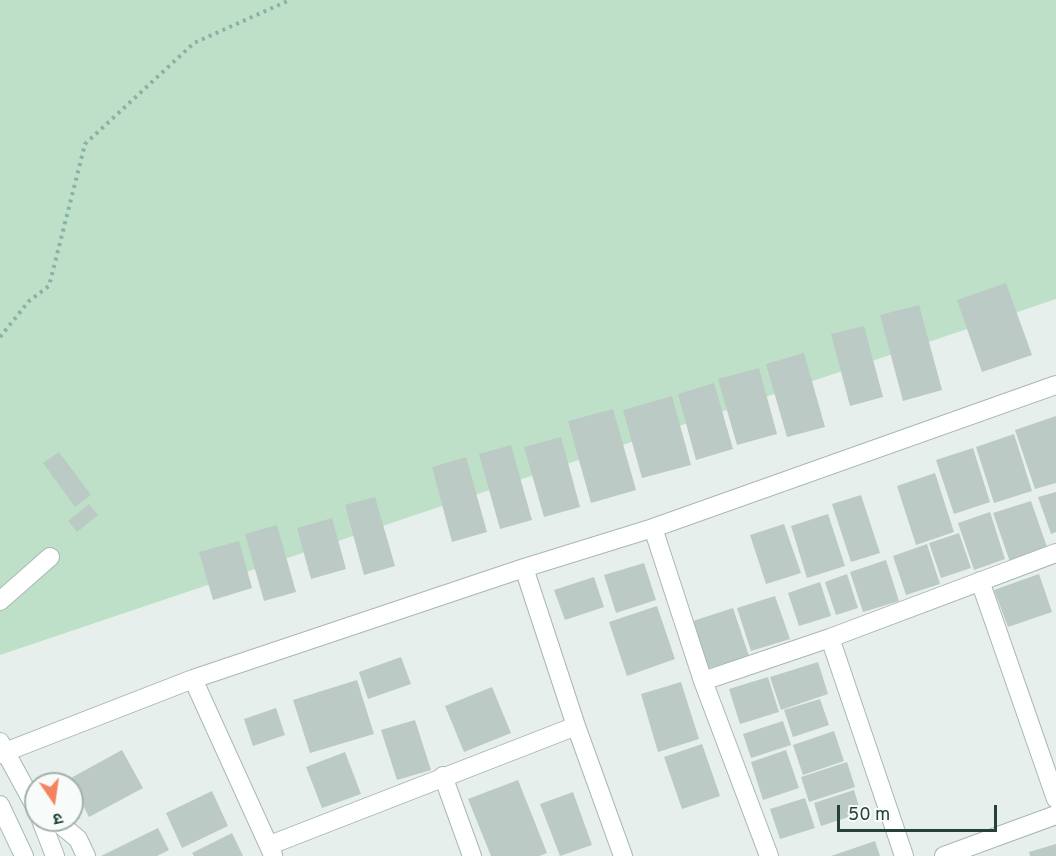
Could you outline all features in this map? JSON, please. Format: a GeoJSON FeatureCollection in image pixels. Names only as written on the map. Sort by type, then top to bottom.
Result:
{"type":"FeatureCollection","features":[{"type":"Feature","properties":{"kind":"street"},"geometry":{"type":"LineString","coordinates":[[24,787],[2,749],[193,679],[524,568],[653,528],[1056,386]]}},
{"type":"Feature","properties":{"kind":"street"},"geometry":{"type":"LineString","coordinates":[[653,528],[703,681],[769,856]]}},
{"type":"Feature","properties":{"kind":"street"},"geometry":{"type":"LineString","coordinates":[[703,681],[830,638],[1056,553]]}},
{"type":"Feature","properties":{"kind":"street"},"geometry":{"type":"LineString","coordinates":[[0,601],[50,557]]}},
{"type":"Feature","properties":{"kind":"street"},"geometry":{"type":"LineString","coordinates":[[524,568],[576,726],[623,856]]}},
{"type":"Feature","properties":{"kind":"street"},"geometry":{"type":"LineString","coordinates":[[980,581],[1056,799]]}},
{"type":"Feature","properties":{"kind":"street"},"geometry":{"type":"LineString","coordinates":[[830,638],[904,856]]}},
{"type":"Feature","properties":{"kind":"street"},"geometry":{"type":"LineString","coordinates":[[193,679],[272,850],[443,776],[576,726]]}},
{"type":"Feature","properties":{"kind":"street"},"geometry":{"type":"LineString","coordinates":[[443,776],[472,856]]}},
{"type":"Feature","properties":{"kind":"street"},"geometry":{"type":"LineString","coordinates":[[0,806],[24,856]]}},
{"type":"Feature","properties":{"kind":"street"},"geometry":{"type":"LineString","coordinates":[[944,856],[1056,815]]}},
{"type":"Feature","properties":{"kind":"street"},"geometry":{"type":"LineString","coordinates":[[45,832],[54,856]]}},
{"type":"Feature","properties":{"kind":"street"},"geometry":{"type":"LineString","coordinates":[[70,832],[78,839],[86,856]]}},
{"type":"Feature","properties":{"kind":"path"},"geometry":{"type":"LineString","coordinates":[[0,337],[29,301],[49,286],[85,144],[194,43],[290,0]]}},
{"type":"Feature","properties":{"kind":"green space"},"geometry":{"type":"Polygon","coordinates":[[[0,0],[1056,0],[1056,299],[0,655],[0,0]]]}},
{"type":"Feature","properties":{"kind":"building"},"geometry":{"type":"Polygon","coordinates":[[[1006,283],[1032,355],[982,372],[957,300],[1006,283]]]}},
{"type":"Feature","properties":{"kind":"building"},"geometry":{"type":"Polygon","coordinates":[[[919,305],[942,390],[903,401],[880,315],[919,305]]]}},
{"type":"Feature","properties":{"kind":"building"},"geometry":{"type":"Polygon","coordinates":[[[864,326],[883,397],[850,406],[831,334],[864,326]]]}},
{"type":"Feature","properties":{"kind":"building"},"geometry":{"type":"Polygon","coordinates":[[[804,353],[825,427],[787,437],[766,364],[804,353]]]}},
{"type":"Feature","properties":{"kind":"building"},"geometry":{"type":"Polygon","coordinates":[[[759,368],[777,434],[737,445],[718,379],[759,368]]]}},
{"type":"Feature","properties":{"kind":"building"},"geometry":{"type":"Polygon","coordinates":[[[714,383],[733,449],[696,460],[678,394],[714,383]]]}},
{"type":"Feature","properties":{"kind":"building"},"geometry":{"type":"Polygon","coordinates":[[[672,396],[691,465],[642,478],[623,410],[672,396]]]}},
{"type":"Feature","properties":{"kind":"building"},"geometry":{"type":"Polygon","coordinates":[[[613,409],[636,490],[591,503],[568,421],[613,409]]]}},
{"type":"Feature","properties":{"kind":"building"},"geometry":{"type":"Polygon","coordinates":[[[1056,416],[1056,483],[1035,489],[1015,430],[1056,416]]]}},
{"type":"Feature","properties":{"kind":"building"},"geometry":{"type":"Polygon","coordinates":[[[1014,434],[1032,491],[994,503],[976,447],[1014,434]]]}},
{"type":"Feature","properties":{"kind":"building"},"geometry":{"type":"Polygon","coordinates":[[[561,437],[580,507],[544,517],[524,447],[561,437]]]}},
{"type":"Feature","properties":{"kind":"building"},"geometry":{"type":"Polygon","coordinates":[[[511,445],[532,520],[500,529],[479,454],[511,445]]]}},
{"type":"Feature","properties":{"kind":"building"},"geometry":{"type":"Polygon","coordinates":[[[973,448],[990,502],[954,514],[936,460],[973,448]]]}},
{"type":"Feature","properties":{"kind":"building"},"geometry":{"type":"Polygon","coordinates":[[[59,452],[91,495],[75,507],[43,463],[59,452]]]}},
{"type":"Feature","properties":{"kind":"building"},"geometry":{"type":"Polygon","coordinates":[[[466,457],[487,532],[452,542],[432,467],[466,457]]]}},
{"type":"Feature","properties":{"kind":"building"},"geometry":{"type":"Polygon","coordinates":[[[935,473],[954,532],[916,545],[897,486],[935,473]]]}},
{"type":"Feature","properties":{"kind":"building"},"geometry":{"type":"Polygon","coordinates":[[[1056,492],[1056,532],[1051,534],[1038,497],[1056,492]]]}},
{"type":"Feature","properties":{"kind":"building"},"geometry":{"type":"Polygon","coordinates":[[[861,495],[880,553],[851,562],[832,504],[861,495]]]}},
{"type":"Feature","properties":{"kind":"building"},"geometry":{"type":"Polygon","coordinates":[[[375,497],[395,566],[364,575],[345,505],[375,497]]]}},
{"type":"Feature","properties":{"kind":"building"},"geometry":{"type":"Polygon","coordinates":[[[1031,501],[1048,550],[1010,562],[993,513],[1031,501]]]}},
{"type":"Feature","properties":{"kind":"building"},"geometry":{"type":"Polygon","coordinates":[[[89,504],[98,515],[77,532],[68,521],[89,504]]]}},
{"type":"Feature","properties":{"kind":"building"},"geometry":{"type":"Polygon","coordinates":[[[990,512],[1005,559],[974,570],[958,523],[990,512]]]}},
{"type":"Feature","properties":{"kind":"building"},"geometry":{"type":"Polygon","coordinates":[[[828,514],[845,566],[807,578],[791,526],[828,514]]]}},
{"type":"Feature","properties":{"kind":"building"},"geometry":{"type":"Polygon","coordinates":[[[332,518],[346,569],[311,579],[297,528],[332,518]]]}},
{"type":"Feature","properties":{"kind":"building"},"geometry":{"type":"Polygon","coordinates":[[[784,524],[801,573],[766,584],[750,535],[784,524]]]}},
{"type":"Feature","properties":{"kind":"building"},"geometry":{"type":"Polygon","coordinates":[[[277,525],[296,592],[264,601],[245,534],[277,525]]]}},
{"type":"Feature","properties":{"kind":"building"},"geometry":{"type":"Polygon","coordinates":[[[959,533],[971,568],[941,578],[929,543],[959,533]]]}},
{"type":"Feature","properties":{"kind":"building"},"geometry":{"type":"Polygon","coordinates":[[[239,541],[252,588],[213,600],[199,552],[239,541]]]}},
{"type":"Feature","properties":{"kind":"building"},"geometry":{"type":"Polygon","coordinates":[[[927,544],[940,584],[906,595],[893,556],[927,544]]]}},
{"type":"Feature","properties":{"kind":"building"},"geometry":{"type":"Polygon","coordinates":[[[886,560],[899,601],[863,612],[850,572],[886,560]]]}},
{"type":"Feature","properties":{"kind":"building"},"geometry":{"type":"Polygon","coordinates":[[[644,563],[656,600],[616,613],[604,575],[644,563]]]}},
{"type":"Feature","properties":{"kind":"building"},"geometry":{"type":"Polygon","coordinates":[[[847,574],[858,608],[836,615],[825,582],[847,574]]]}},
{"type":"Feature","properties":{"kind":"building"},"geometry":{"type":"Polygon","coordinates":[[[1039,574],[1052,612],[1008,627],[994,590],[1039,574]]]}},
{"type":"Feature","properties":{"kind":"building"},"geometry":{"type":"Polygon","coordinates":[[[594,577],[604,607],[565,620],[554,590],[594,577]]]}},
{"type":"Feature","properties":{"kind":"building"},"geometry":{"type":"Polygon","coordinates":[[[820,582],[831,616],[799,626],[788,593],[820,582]]]}},
{"type":"Feature","properties":{"kind":"building"},"geometry":{"type":"Polygon","coordinates":[[[775,596],[790,639],[751,651],[737,608],[775,596]]]}},
{"type":"Feature","properties":{"kind":"building"},"geometry":{"type":"Polygon","coordinates":[[[657,606],[675,659],[627,676],[609,622],[657,606]]]}},
{"type":"Feature","properties":{"kind":"building"},"geometry":{"type":"Polygon","coordinates":[[[733,608],[749,656],[706,669],[690,622],[733,608]]]}},
{"type":"Feature","properties":{"kind":"building"},"geometry":{"type":"Polygon","coordinates":[[[401,657],[411,684],[368,699],[359,672],[401,657]]]}},
{"type":"Feature","properties":{"kind":"building"},"geometry":{"type":"Polygon","coordinates":[[[818,662],[828,694],[781,710],[770,677],[818,662]]]}},
{"type":"Feature","properties":{"kind":"building"},"geometry":{"type":"Polygon","coordinates":[[[768,677],[779,712],[740,724],[729,689],[768,677]]]}},
{"type":"Feature","properties":{"kind":"building"},"geometry":{"type":"Polygon","coordinates":[[[357,680],[374,734],[310,753],[293,700],[357,680]]]}},
{"type":"Feature","properties":{"kind":"building"},"geometry":{"type":"Polygon","coordinates":[[[681,682],[699,739],[658,752],[641,694],[681,682]]]}},
{"type":"Feature","properties":{"kind":"building"},"geometry":{"type":"Polygon","coordinates":[[[492,687],[511,733],[464,752],[445,706],[492,687]]]}},
{"type":"Feature","properties":{"kind":"building"},"geometry":{"type":"Polygon","coordinates":[[[820,699],[829,725],[793,737],[784,710],[820,699]]]}},
{"type":"Feature","properties":{"kind":"building"},"geometry":{"type":"Polygon","coordinates":[[[276,708],[285,735],[253,746],[244,719],[276,708]]]}},
{"type":"Feature","properties":{"kind":"building"},"geometry":{"type":"Polygon","coordinates":[[[415,720],[431,770],[397,780],[381,730],[415,720]]]}},
{"type":"Feature","properties":{"kind":"building"},"geometry":{"type":"Polygon","coordinates":[[[783,721],[791,745],[751,758],[743,734],[783,721]]]}},
{"type":"Feature","properties":{"kind":"building"},"geometry":{"type":"Polygon","coordinates":[[[834,731],[844,761],[803,775],[793,745],[834,731]]]}},
{"type":"Feature","properties":{"kind":"building"},"geometry":{"type":"Polygon","coordinates":[[[702,744],[720,796],[682,809],[664,757],[702,744]]]}},
{"type":"Feature","properties":{"kind":"building"},"geometry":{"type":"Polygon","coordinates":[[[122,750],[143,788],[89,817],[84,808],[84,772],[82,772],[122,750]]]}},
{"type":"Feature","properties":{"kind":"building"},"geometry":{"type":"Polygon","coordinates":[[[786,750],[799,788],[763,800],[751,762],[786,750]]]}},
{"type":"Feature","properties":{"kind":"building"},"geometry":{"type":"Polygon","coordinates":[[[345,752],[361,794],[322,808],[306,767],[345,752]]]}},
{"type":"Feature","properties":{"kind":"building"},"geometry":{"type":"Polygon","coordinates":[[[847,762],[855,787],[809,802],[801,777],[847,762]]]}},
{"type":"Feature","properties":{"kind":"building"},"geometry":{"type":"Polygon","coordinates":[[[518,780],[547,853],[539,856],[491,856],[468,799],[518,780]]]}},
{"type":"Feature","properties":{"kind":"building"},"geometry":{"type":"Polygon","coordinates":[[[854,790],[861,813],[821,826],[814,803],[854,790]]]}},
{"type":"Feature","properties":{"kind":"building"},"geometry":{"type":"Polygon","coordinates":[[[212,791],[228,826],[182,848],[166,813],[212,791]]]}},
{"type":"Feature","properties":{"kind":"building"},"geometry":{"type":"Polygon","coordinates":[[[573,792],[592,845],[560,856],[540,804],[573,792]]]}},
{"type":"Feature","properties":{"kind":"building"},"geometry":{"type":"Polygon","coordinates":[[[805,798],[815,828],[780,839],[770,809],[805,798]]]}},
{"type":"Feature","properties":{"kind":"building"},"geometry":{"type":"Polygon","coordinates":[[[158,828],[169,850],[157,856],[101,856],[158,828]]]}},
{"type":"Feature","properties":{"kind":"building"},"geometry":{"type":"Polygon","coordinates":[[[232,833],[243,856],[194,856],[192,853],[232,833]]]}},
{"type":"Feature","properties":{"kind":"building"},"geometry":{"type":"Polygon","coordinates":[[[875,841],[880,856],[831,856],[875,841]]]}},
{"type":"Feature","properties":{"kind":"building"},"geometry":{"type":"Polygon","coordinates":[[[1056,844],[1056,856],[1030,856],[1029,852],[1056,844]]]}}]}
